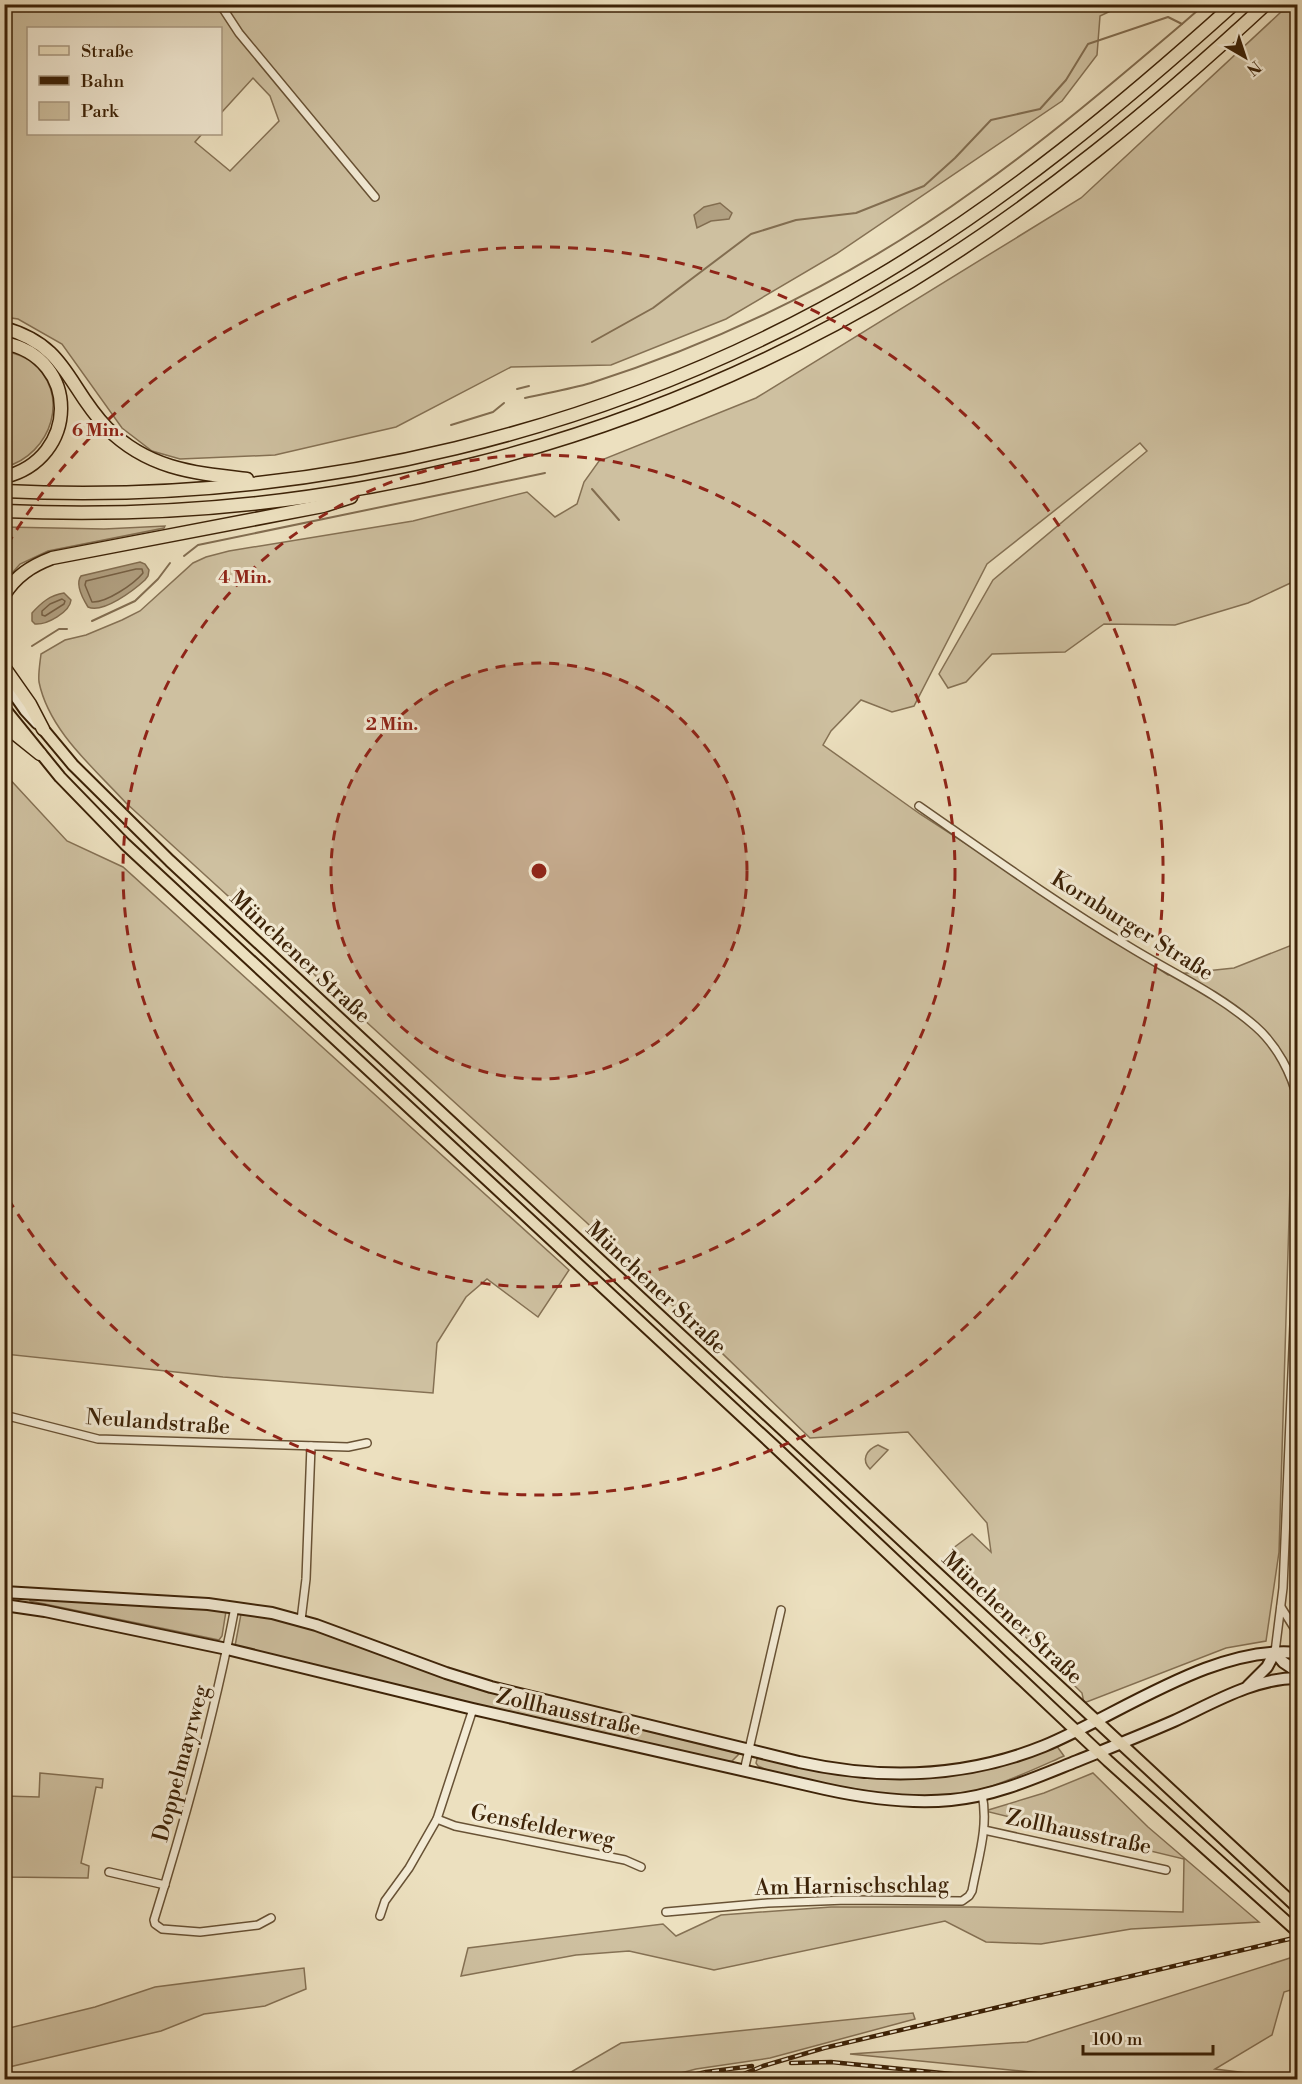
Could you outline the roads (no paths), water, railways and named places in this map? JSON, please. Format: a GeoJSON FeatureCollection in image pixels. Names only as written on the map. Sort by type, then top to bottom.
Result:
{"type":"FeatureCollection","features":[{"type":"Feature","properties":{"kind":"highway"},"geometry":{"type":"LineString","coordinates":[[4,491],[135,492],[272,482],[393,462],[527,429],[632,394],[710,363],[805,317],[882,274],[966,220],[1051,159],[1146,82],[1234,4]]}},
{"type":"Feature","properties":{"kind":"highway"},"geometry":{"type":"LineString","coordinates":[[4,511],[75,513],[183,510],[297,499],[392,483],[466,467],[544,446],[644,412],[746,369],[834,325],[911,281],[989,230],[1087,158],[1182,80],[1266,4]]}},
{"type":"Feature","properties":{"kind":"highway"},"geometry":{"type":"LineString","coordinates":[[4,328],[30,337],[46,347],[61,363],[103,423],[124,442],[146,457],[172,468],[195,473],[272,482]]}},
{"type":"Feature","properties":{"kind":"highway"},"geometry":{"type":"LineString","coordinates":[[4,343],[29,351],[47,368],[56,382],[62,406],[58,431],[47,452],[33,466],[4,477]]}},
{"type":"Feature","properties":{"kind":"highway"},"geometry":{"type":"LineString","coordinates":[[4,595],[20,575],[52,558],[323,506],[392,483]]}},
{"type":"Feature","properties":{"kind":"highway"},"geometry":{"type":"LineString","coordinates":[[4,656],[9,682]]}},
{"type":"Feature","properties":{"kind":"highway"},"geometry":{"type":"LineString","coordinates":[[4,667],[9,682],[30,704],[43,729]]}},
{"type":"Feature","properties":{"kind":"highway"},"geometry":{"type":"LineString","coordinates":[[4,725],[40,754]]}},
{"type":"Feature","properties":{"kind":"main road","name":"Münchener Straße"},"geometry":{"type":"LineString","coordinates":[[4,708],[40,754],[142,860],[774,1446],[1163,1813],[1298,1932]]}},
{"type":"Feature","properties":{"kind":"main road","name":"Münchener Straße"},"geometry":{"type":"LineString","coordinates":[[43,729],[88,781],[177,868],[1298,1908]]}},
{"type":"Feature","properties":{"kind":"main road","name":"Zollhausstraße"},"geometry":{"type":"LineString","coordinates":[[4,1592],[105,1597],[272,1612],[301,1620],[480,1684],[748,1750],[848,1771],[889,1774],[950,1771],[1009,1758],[1046,1745],[1214,1666],[1237,1658],[1275,1652],[1298,1653]]}},
{"type":"Feature","properties":{"kind":"main road"},"geometry":{"type":"LineString","coordinates":[[22,1607],[24,1594]]}},
{"type":"Feature","properties":{"kind":"main road","name":"Zollhausstraße"},"geometry":{"type":"LineString","coordinates":[[4,1605],[227,1649],[473,1709],[848,1794],[886,1800],[938,1801],[982,1794],[1035,1777],[1120,1744],[1246,1688]]}},
{"type":"Feature","properties":{"kind":"main road"},"geometry":{"type":"LineString","coordinates":[[1246,1688],[1267,1667],[1275,1652],[1283,1662],[1298,1672]]}},
{"type":"Feature","properties":{"kind":"main road"},"geometry":{"type":"LineString","coordinates":[[1246,1688],[1268,1681],[1298,1678]]}},
{"type":"Feature","properties":{"kind":"street"},"geometry":{"type":"LineString","coordinates":[[219,4],[239,33],[375,197]]}},
{"type":"Feature","properties":{"kind":"street","name":"Kornburger Straße"},"geometry":{"type":"LineString","coordinates":[[920,806],[1065,906],[1130,948],[1194,984],[1256,1026],[1286,1067],[1298,1101]]}},
{"type":"Feature","properties":{"kind":"street"},"geometry":{"type":"LineString","coordinates":[[1275,1652],[1281,1607],[1298,1229]]}},
{"type":"Feature","properties":{"kind":"street","name":"Neulandstraße"},"geometry":{"type":"LineString","coordinates":[[4,1415],[98,1439],[348,1447],[368,1443]]}},
{"type":"Feature","properties":{"kind":"street"},"geometry":{"type":"LineString","coordinates":[[301,1620],[306,1579],[311,1446]]}},
{"type":"Feature","properties":{"kind":"street","name":"Doppelmayrweg"},"geometry":{"type":"LineString","coordinates":[[235,1607],[190,1801],[154,1920],[155,1924],[162,1929],[200,1932],[258,1925],[271,1918]]}},
{"type":"Feature","properties":{"kind":"street"},"geometry":{"type":"LineString","coordinates":[[1281,1607],[1298,1634]]}},
{"type":"Feature","properties":{"kind":"street"},"geometry":{"type":"LineString","coordinates":[[744,1771],[781,1610]]}},
{"type":"Feature","properties":{"kind":"street"},"geometry":{"type":"LineString","coordinates":[[380,1916],[385,1901],[409,1868],[437,1819],[473,1709]]}},
{"type":"Feature","properties":{"kind":"street","name":"Am Harnischschlag"},"geometry":{"type":"LineString","coordinates":[[666,1912],[813,1901],[962,1901],[972,1891],[984,1830],[986,1815],[982,1794]]}},
{"type":"Feature","properties":{"kind":"street","name":"Gensfelderweg"},"geometry":{"type":"LineString","coordinates":[[437,1819],[456,1826],[625,1860],[641,1867]]}},
{"type":"Feature","properties":{"kind":"street","name":"Zollhausstraße"},"geometry":{"type":"LineString","coordinates":[[984,1830],[1166,1870]]}},
{"type":"Feature","properties":{"kind":"street"},"geometry":{"type":"LineString","coordinates":[[109,1872],[165,1885]]}},
{"type":"Feature","properties":{"kind":"water"},"geometry":{"type":"Polygon","coordinates":[[[720,203],[732,213],[729,219],[711,221],[697,228],[694,215],[704,207],[720,203]]]}},
{"type":"Feature","properties":{"kind":"water"},"geometry":{"type":"Polygon","coordinates":[[[140,562],[145,564],[149,570],[145,580],[110,604],[102,607],[88,607],[79,587],[81,576],[140,562]]]}},
{"type":"Feature","properties":{"kind":"water"},"geometry":{"type":"Polygon","coordinates":[[[64,593],[71,600],[67,609],[46,622],[35,624],[32,621],[32,613],[42,603],[64,593]]]}},
{"type":"Feature","properties":{"kind":"waterway"},"geometry":{"type":"LineString","coordinates":[[592,342],[653,308],[751,234],[796,220],[856,213],[924,186],[955,158],[991,120],[1040,109],[1066,80],[1088,44],[1168,17],[1182,24],[1205,4]]}},
{"type":"Feature","properties":{"kind":"waterway"},"geometry":{"type":"LineString","coordinates":[[525,398],[591,383],[693,346],[839,276],[932,220],[1003,170],[1081,109],[1182,24]]}},
{"type":"Feature","properties":{"kind":"waterway"},"geometry":{"type":"LineString","coordinates":[[517,389],[529,386]]}},
{"type":"Feature","properties":{"kind":"waterway"},"geometry":{"type":"LineString","coordinates":[[451,425],[493,412],[504,403]]}},
{"type":"Feature","properties":{"kind":"waterway"},"geometry":{"type":"LineString","coordinates":[[184,556],[198,545],[545,473]]}},
{"type":"Feature","properties":{"kind":"waterway"},"geometry":{"type":"LineString","coordinates":[[592,489],[619,520]]}},
{"type":"Feature","properties":{"kind":"waterway"},"geometry":{"type":"LineString","coordinates":[[92,621],[135,601],[158,579],[170,563]]}},
{"type":"Feature","properties":{"kind":"waterway"},"geometry":{"type":"LineString","coordinates":[[32,646],[59,629],[67,629]]}},
{"type":"Feature","properties":{"kind":"railway"},"geometry":{"type":"LineString","coordinates":[[729,2080],[763,2066],[824,2048],[1298,1937]]}},
{"type":"Feature","properties":{"kind":"railway"},"geometry":{"type":"LineString","coordinates":[[791,2063],[831,2062],[1012,2080]]}},
{"type":"Feature","properties":{"kind":"railway"},"geometry":{"type":"LineString","coordinates":[[671,2080],[706,2072],[752,2066]]}}]}
